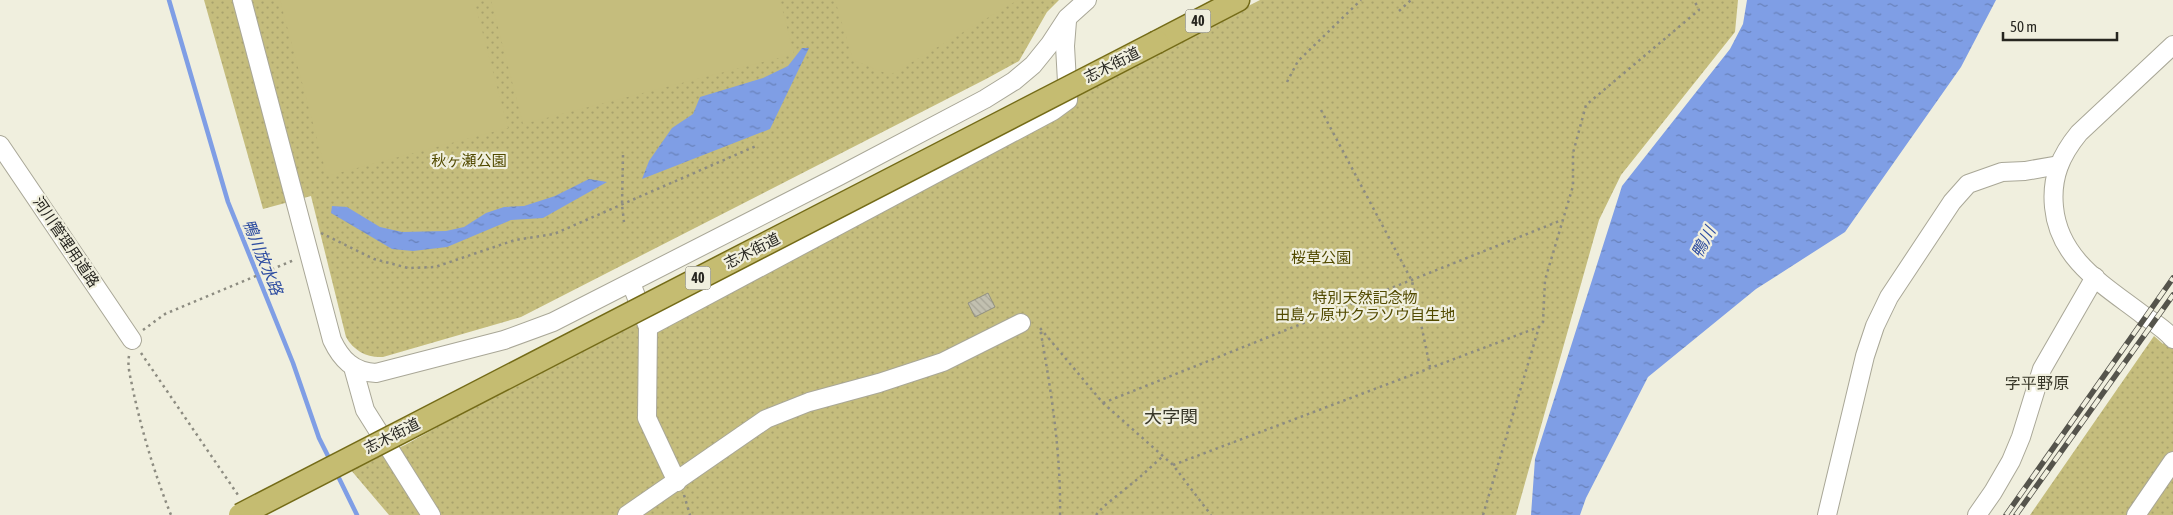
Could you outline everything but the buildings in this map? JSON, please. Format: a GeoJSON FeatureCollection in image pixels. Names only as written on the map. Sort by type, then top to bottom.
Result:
{"type":"FeatureCollection","features":[{"type":"Feature","properties":{"kind":"main road","name":"志木街道"},"geometry":{"type":"LineString","coordinates":[[240,507],[1238,0]]}},
{"type":"Feature","properties":{"kind":"street"},"geometry":{"type":"LineString","coordinates":[[242,0],[328,327],[338,352],[353,367],[368,373],[376,373],[504,340],[561,318],[874,158],[1014,81],[1033,65],[1067,18],[1087,0]]}},
{"type":"Feature","properties":{"kind":"street"},"geometry":{"type":"LineString","coordinates":[[648,327],[1036,120],[1068,100],[1065,46],[1067,18]]}},
{"type":"Feature","properties":{"kind":"street"},"geometry":{"type":"LineString","coordinates":[[2172,337],[2095,277],[2073,256],[2059,234],[2053,194],[2059,164],[2066,149],[2079,133],[2173,45]]}},
{"type":"Feature","properties":{"kind":"street","name":"河川管理用道路"},"geometry":{"type":"LineString","coordinates":[[0,145],[132,340]]}},
{"type":"Feature","properties":{"kind":"street"},"geometry":{"type":"LineString","coordinates":[[1827,515],[1865,356],[1875,326],[1889,297],[1952,202],[1968,184],[2002,172],[2025,171],[2059,164]]}},
{"type":"Feature","properties":{"kind":"street"},"geometry":{"type":"LineString","coordinates":[[1977,515],[2011,461],[2021,437],[2042,369],[2095,277]]}},
{"type":"Feature","properties":{"kind":"street"},"geometry":{"type":"LineString","coordinates":[[631,283],[648,327],[646,418],[677,482]]}},
{"type":"Feature","properties":{"kind":"street"},"geometry":{"type":"LineString","coordinates":[[627,515],[766,419],[801,404],[879,383],[943,362],[1021,323]]}},
{"type":"Feature","properties":{"kind":"street"},"geometry":{"type":"LineString","coordinates":[[353,367],[365,410],[431,515]]}},
{"type":"Feature","properties":{"kind":"street"},"geometry":{"type":"LineString","coordinates":[[2136,515],[2173,460]]}},
{"type":"Feature","properties":{"kind":"path"},"geometry":{"type":"LineString","coordinates":[[1287,82],[1298,61],[1361,0]]}},
{"type":"Feature","properties":{"kind":"path"},"geometry":{"type":"LineString","coordinates":[[1399,10],[1411,0]]}},
{"type":"Feature","properties":{"kind":"path"},"geometry":{"type":"LineString","coordinates":[[1483,515],[1539,327],[1543,322],[1545,280],[1573,186],[1573,153],[1586,105],[1699,10],[1694,0]]}},
{"type":"Feature","properties":{"kind":"path"},"geometry":{"type":"LineString","coordinates":[[1321,110],[1412,281],[1430,367]]}},
{"type":"Feature","properties":{"kind":"path"},"geometry":{"type":"LineString","coordinates":[[314,232],[324,234],[374,259],[408,268],[435,267],[515,240],[554,234],[756,146]]}},
{"type":"Feature","properties":{"kind":"path"},"geometry":{"type":"LineString","coordinates":[[623,155],[622,205],[624,222]]}},
{"type":"Feature","properties":{"kind":"path"},"geometry":{"type":"LineString","coordinates":[[1103,403],[1562,220]]}},
{"type":"Feature","properties":{"kind":"path"},"geometry":{"type":"LineString","coordinates":[[171,515],[151,458],[136,404],[128,363],[132,340],[148,325],[165,314],[286,262]]}},
{"type":"Feature","properties":{"kind":"path"},"geometry":{"type":"LineString","coordinates":[[1173,465],[1539,327]]}},
{"type":"Feature","properties":{"kind":"path"},"geometry":{"type":"LineString","coordinates":[[1060,515],[1061,478],[1053,400],[1040,328],[1103,403],[1173,465],[1211,515]]}},
{"type":"Feature","properties":{"kind":"path"},"geometry":{"type":"LineString","coordinates":[[132,340],[240,507]]}},
{"type":"Feature","properties":{"kind":"path"},"geometry":{"type":"LineString","coordinates":[[1096,515],[1102,507],[1163,456]]}},
{"type":"Feature","properties":{"kind":"path"},"geometry":{"type":"LineString","coordinates":[[677,482],[685,497],[690,515]]}},
{"type":"Feature","properties":{"kind":"green space","name":"秋ヶ瀬公園"},"geometry":{"type":"Polygon","coordinates":[[[204,0],[1059,0],[1047,12],[1019,61],[986,79],[521,317],[383,357],[377,357],[366,355],[357,350],[346,337],[311,196],[263,209],[204,0]]]}},
{"type":"Feature","properties":{"kind":"green space"},"geometry":{"type":"Polygon","coordinates":[[[280,0],[474,0],[508,128],[327,176],[280,0]]]}},
{"type":"Feature","properties":{"kind":"green space"},"geometry":{"type":"Polygon","coordinates":[[[491,0],[780,0],[794,54],[523,124],[491,0]]]}},
{"type":"Feature","properties":{"kind":"green space"},"geometry":{"type":"Polygon","coordinates":[[[835,0],[1018,0],[890,75],[853,60],[835,0]]]}},
{"type":"Feature","properties":{"kind":"green space","name":"桜草公園"},"geometry":{"type":"Polygon","coordinates":[[[1260,0],[1738,0],[1735,32],[1621,175],[1599,220],[1516,515],[389,515],[350,469],[405,445],[579,349],[1260,0]]]}},
{"type":"Feature","properties":{"kind":"green space"},"geometry":{"type":"Polygon","coordinates":[[[2173,330],[2173,515],[2030,515],[2154,336],[2163,344],[2173,330]]]}},
{"type":"Feature","properties":{"kind":"water","name":"鴨川"},"geometry":{"type":"Polygon","coordinates":[[[1747,0],[1996,0],[1961,67],[1845,232],[1756,289],[1648,377],[1586,498],[1580,515],[1531,515],[1535,459],[1622,186],[1730,49],[1743,24],[1747,0]]]}},
{"type":"Feature","properties":{"kind":"water"},"geometry":{"type":"Polygon","coordinates":[[[802,48],[809,48],[770,129],[642,179],[649,161],[672,128],[693,114],[700,97],[763,78],[788,66],[802,48]]]}},
{"type":"Feature","properties":{"kind":"water"},"geometry":{"type":"Polygon","coordinates":[[[589,179],[607,182],[543,218],[511,220],[447,247],[413,251],[392,249],[331,213],[332,206],[347,207],[380,227],[402,232],[446,231],[464,227],[486,213],[504,207],[524,206],[555,196],[589,179]]]}},
{"type":"Feature","properties":{"kind":"waterway","name":"鴨川放水路"},"geometry":{"type":"LineString","coordinates":[[169,0],[228,202],[293,363],[319,438],[330,460]]}},
{"type":"Feature","properties":{"kind":"waterway","name":"鴨川放水路"},"geometry":{"type":"LineString","coordinates":[[336,472],[357,515]]}},
{"type":"Feature","properties":{"kind":"railway"},"geometry":{"type":"LineString","coordinates":[[2006,515],[2173,278]]}},
{"type":"Feature","properties":{"kind":"railway"},"geometry":{"type":"LineString","coordinates":[[2016,515],[2173,295]]}},
{"type":"Feature","properties":{"kind":"district","name":"字平野原"},"geometry":{"type":"Point","coordinates":[2037,383]}},
{"type":"Feature","properties":{"kind":"district","name":"大字関"},"geometry":{"type":"Point","coordinates":[1171,417]}},
{"type":"Feature","properties":{"kind":"park label","name":"特別天然記念物 田島ヶ原サクラソウ自生地"},"geometry":{"type":"Point","coordinates":[1365,306]}}]}
